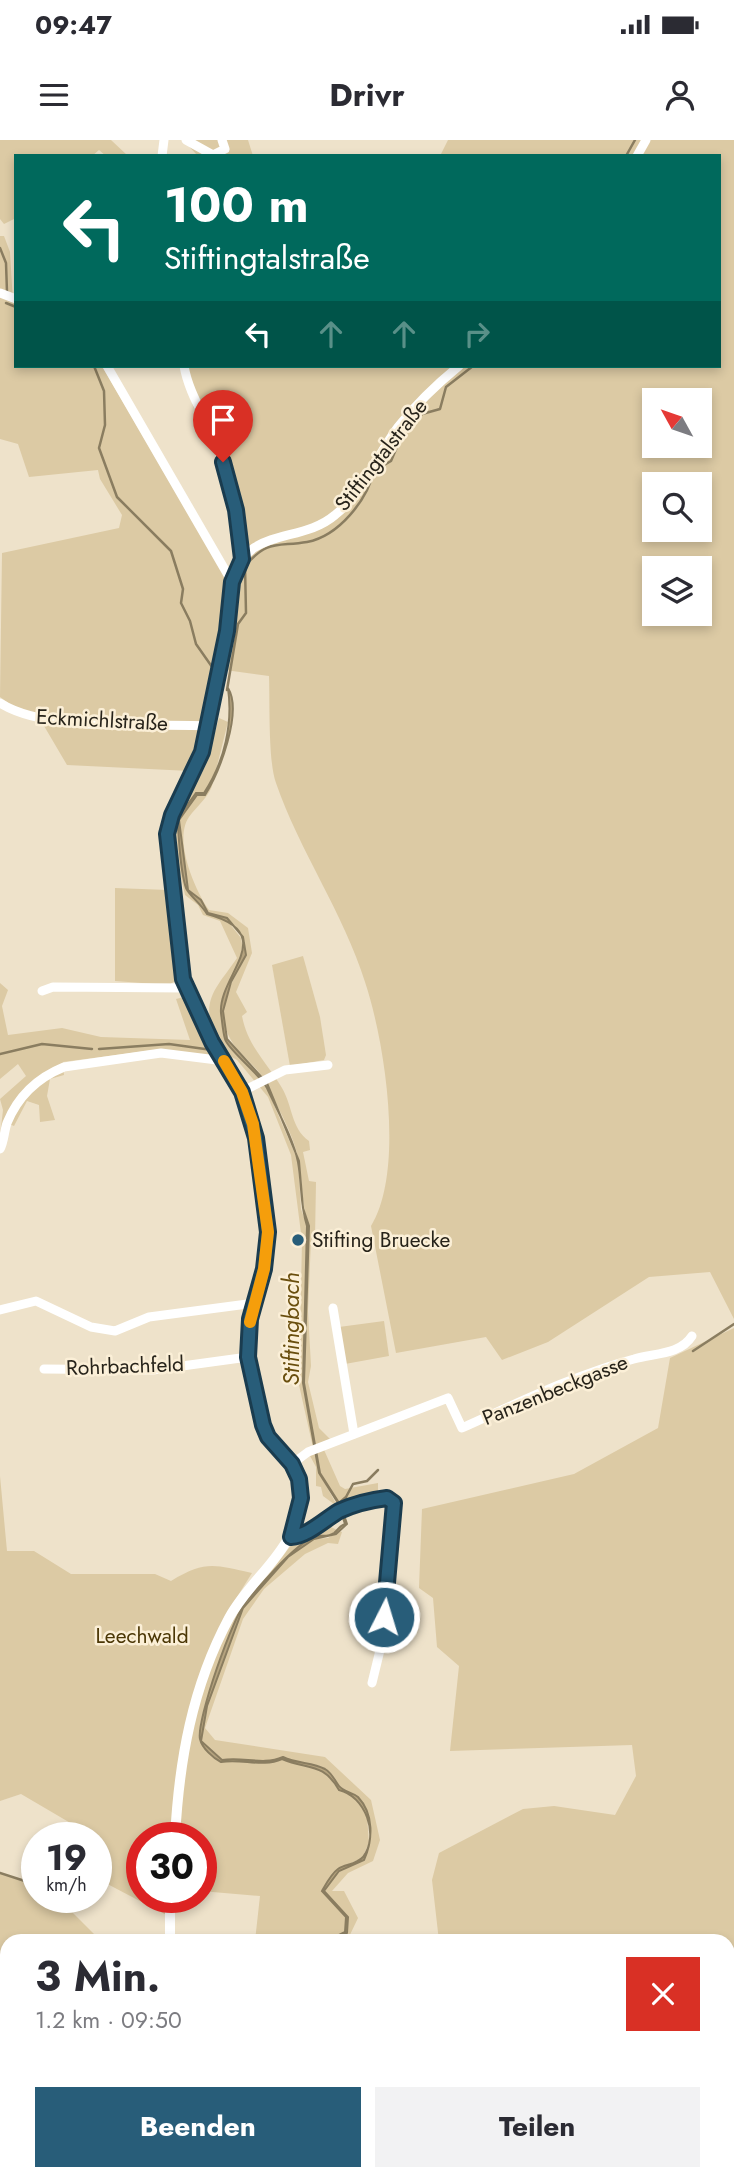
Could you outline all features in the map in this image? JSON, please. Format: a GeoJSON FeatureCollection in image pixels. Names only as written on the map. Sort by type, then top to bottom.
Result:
{"type":"FeatureCollection","features":[{"type":"Feature","properties":{"kind":"street"},"geometry":{"type":"LineString","coordinates":[[186,140],[211,154]]}},
{"type":"Feature","properties":{"kind":"street"},"geometry":{"type":"LineString","coordinates":[[215,154],[225,149],[222,140]]}},
{"type":"Feature","properties":{"kind":"street"},"geometry":{"type":"LineString","coordinates":[[108,368],[232,582]]}},
{"type":"Feature","properties":{"kind":"street"},"geometry":{"type":"LineString","coordinates":[[176,1822],[178,1774],[205,1672],[243,1594],[282,1552],[291,1537],[301,1498],[299,1479],[292,1464],[268,1437],[259,1415],[248,1357],[268,1232],[254,1131],[242,1092],[212,1042],[186,988],[180,966],[166,841],[172,815],[202,752],[221,669],[232,582],[242,559],[236,510],[223,462],[196,405],[185,368]]}},
{"type":"Feature","properties":{"kind":"street","name":"Stiftingtalstraße"},"geometry":{"type":"LineString","coordinates":[[242,559],[262,542],[319,525],[335,515],[350,500],[398,428],[457,368]]}},
{"type":"Feature","properties":{"kind":"street","name":"Eckmichlstraße"},"geometry":{"type":"LineString","coordinates":[[0,703],[27,717],[40,719],[208,726]]}},
{"type":"Feature","properties":{"kind":"street"},"geometry":{"type":"LineString","coordinates":[[42,991],[53,986],[186,988]]}},
{"type":"Feature","properties":{"kind":"street"},"geometry":{"type":"LineString","coordinates":[[0,1149],[6,1126],[21,1096],[57,1069],[161,1054],[225,1061]]}},
{"type":"Feature","properties":{"kind":"street"},"geometry":{"type":"LineString","coordinates":[[242,1092],[285,1070],[328,1065]]}},
{"type":"Feature","properties":{"kind":"street"},"geometry":{"type":"LineString","coordinates":[[0,1310],[36,1301],[91,1327],[115,1331],[149,1317],[255,1303]]}},
{"type":"Feature","properties":{"kind":"street"},"geometry":{"type":"LineString","coordinates":[[333,1308],[354,1434]]}},
{"type":"Feature","properties":{"kind":"street","name":"Panzenbeckgasse"},"geometry":{"type":"LineString","coordinates":[[292,1464],[307,1452],[448,1398],[462,1428],[587,1374],[657,1353],[674,1351],[686,1346],[692,1336]]}},
{"type":"Feature","properties":{"kind":"street","name":"Rohrbachfeld"},"geometry":{"type":"LineString","coordinates":[[44,1369],[153,1370],[248,1357]]}},
{"type":"Feature","properties":{"kind":"street"},"geometry":{"type":"LineString","coordinates":[[291,1537],[300,1537],[343,1510],[387,1498],[394,1503],[382,1642],[372,1683]]}},
{"type":"Feature","properties":{"kind":"street"},"geometry":{"type":"LineString","coordinates":[[170,1913],[170,1934]]}},
{"type":"Feature","properties":{"kind":"green space"},"geometry":{"type":"Polygon","coordinates":[[[0,140],[111,140],[126,154],[104,154],[99,150],[94,154],[14,154],[14,219],[4,224],[0,219],[0,140]]]}},
{"type":"Feature","properties":{"kind":"green space"},"geometry":{"type":"Polygon","coordinates":[[[183,140],[248,140],[252,154],[196,154],[183,140]]]}},
{"type":"Feature","properties":{"kind":"green space"},"geometry":{"type":"Polygon","coordinates":[[[448,140],[734,140],[734,1319],[710,1272],[649,1277],[548,1342],[502,1360],[486,1337],[396,1353],[371,1226],[381,1202],[387,1173],[389,1140],[385,1071],[379,1038],[356,957],[276,783],[271,747],[269,676],[225,670],[223,640],[217,646],[220,649],[200,745],[190,771],[67,765],[37,714],[17,709],[0,697],[2,553],[119,528],[122,515],[100,479],[98,470],[29,477],[18,444],[0,439],[0,236],[4,236],[10,252],[14,302],[14,368],[103,368],[229,584],[240,567],[234,522],[221,463],[193,406],[183,368],[721,368],[721,154],[441,154],[448,140]]]}},
{"type":"Feature","properties":{"kind":"green space"},"geometry":{"type":"Polygon","coordinates":[[[219,718],[228,722],[214,778],[204,793],[196,793],[177,819],[182,871],[186,888],[207,914],[226,919],[241,938],[244,955],[223,1000],[225,1039],[265,1084],[298,1161],[301,1209],[307,1226],[303,1383],[319,1473],[338,1507],[323,1496],[321,1487],[316,1486],[316,1467],[309,1454],[314,1452],[299,1385],[302,1241],[291,1155],[268,1097],[237,1060],[228,1055],[209,1057],[161,1049],[63,1062],[64,1075],[50,1079],[47,1096],[55,1120],[40,1122],[39,1105],[27,1101],[14,1126],[4,1122],[0,1136],[3,1110],[0,1099],[26,1076],[18,1064],[0,1079],[0,983],[8,990],[2,1006],[8,1035],[62,1028],[101,1037],[190,1040],[176,999],[184,997],[205,1038],[214,1033],[210,1021],[210,1001],[237,958],[220,921],[203,915],[198,905],[185,895],[172,836],[175,818],[187,793],[205,767],[219,718]]]}},
{"type":"Feature","properties":{"kind":"green space"},"geometry":{"type":"Polygon","coordinates":[[[213,782],[210,791],[189,817],[183,838],[185,851],[192,878],[209,910],[228,913],[248,928],[252,953],[236,992],[247,1012],[242,1016],[245,1027],[253,1046],[286,1095],[295,1124],[309,1141],[310,1150],[303,1152],[309,1181],[316,1182],[315,1238],[311,1240],[308,1311],[311,1366],[308,1382],[319,1428],[330,1439],[321,1443],[340,1486],[345,1489],[378,1483],[378,1492],[358,1496],[358,1499],[341,1506],[320,1473],[304,1383],[309,1226],[297,1153],[286,1124],[262,1077],[235,1046],[225,1026],[224,1002],[243,961],[244,941],[232,925],[208,913],[201,900],[188,890],[179,820],[197,794],[205,794],[213,782]]]}},
{"type":"Feature","properties":{"kind":"green space"},"geometry":{"type":"Polygon","coordinates":[[[115,888],[168,890],[178,979],[169,985],[115,981],[115,888]]]}},
{"type":"Feature","properties":{"kind":"green space"},"geometry":{"type":"Polygon","coordinates":[[[303,956],[320,1017],[326,1055],[324,1060],[290,1066],[272,965],[303,956]]]}},
{"type":"Feature","properties":{"kind":"green space"},"geometry":{"type":"Polygon","coordinates":[[[384,1321],[389,1356],[345,1364],[339,1327],[384,1321]]]}},
{"type":"Feature","properties":{"kind":"green space"},"geometry":{"type":"Polygon","coordinates":[[[734,1328],[734,1934],[438,1934],[432,1880],[439,1853],[523,1809],[554,1806],[615,1815],[636,1776],[632,1745],[450,1751],[459,1666],[437,1647],[433,1598],[419,1588],[422,1509],[574,1474],[658,1428],[670,1358],[734,1328]]]}},
{"type":"Feature","properties":{"kind":"green space","name":"Leechwald"},"geometry":{"type":"Polygon","coordinates":[[[0,1476],[7,1551],[34,1551],[71,1574],[155,1574],[171,1581],[193,1570],[210,1566],[252,1573],[222,1621],[267,1577],[295,1540],[325,1524],[337,1530],[327,1537],[314,1537],[287,1557],[241,1608],[205,1705],[200,1725],[200,1742],[221,1762],[267,1763],[282,1759],[324,1771],[339,1790],[355,1796],[367,1816],[369,1843],[362,1858],[338,1869],[322,1891],[346,1918],[345,1932],[256,1934],[260,1896],[217,1892],[217,1822],[126,1822],[126,1894],[112,1886],[112,1822],[69,1822],[21,1794],[0,1801],[0,1476]]]}},
{"type":"Feature","properties":{"kind":"green space"},"geometry":{"type":"Polygon","coordinates":[[[339,1531],[342,1532],[338,1544],[328,1543],[305,1554],[264,1589],[243,1619],[205,1728],[215,1740],[325,1757],[371,1800],[380,1840],[373,1861],[348,1873],[332,1891],[344,1891],[358,1918],[350,1934],[345,1934],[348,1917],[324,1891],[339,1871],[364,1860],[371,1828],[363,1804],[341,1788],[330,1773],[320,1767],[283,1758],[268,1761],[222,1760],[201,1742],[207,1706],[225,1649],[242,1608],[288,1557],[314,1539],[328,1538],[339,1531]]]}},
{"type":"Feature","properties":{"kind":"green space"},"geometry":{"type":"Polygon","coordinates":[[[0,1873],[21,1879],[21,1913],[73,1913],[94,1934],[0,1934],[0,1873]]]}},
{"type":"Feature","properties":{"kind":"green space"},"geometry":{"type":"Polygon","coordinates":[[[163,1913],[175,1913],[174,1919],[163,1913]]]}},
{"type":"Feature","properties":{"kind":"shaded area"},"geometry":{"type":"Polygon","coordinates":[[[228,688],[233,712],[217,772],[205,795],[197,795],[179,820],[188,890],[201,900],[208,913],[227,918],[237,930],[229,922],[207,914],[186,888],[177,819],[196,793],[204,793],[217,768],[228,728],[228,688]]]}},
{"type":"Feature","properties":{"kind":"shaded area"},"geometry":{"type":"Polygon","coordinates":[[[240,934],[243,937],[246,955],[231,982],[223,1011],[227,1039],[267,1083],[281,1117],[263,1082],[227,1044],[224,1036],[221,1013],[223,999],[241,957],[243,944],[240,934]]]}},
{"type":"Feature","properties":{"kind":"shaded area"},"geometry":{"type":"Polygon","coordinates":[[[296,1153],[299,1161],[303,1208],[309,1226],[304,1383],[320,1473],[341,1506],[347,1524],[336,1534],[314,1539],[288,1557],[243,1608],[207,1706],[201,1741],[222,1760],[268,1761],[283,1757],[325,1769],[341,1788],[358,1797],[367,1811],[370,1828],[363,1808],[348,1794],[339,1790],[321,1771],[282,1759],[267,1763],[221,1762],[208,1752],[203,1746],[200,1739],[209,1691],[241,1609],[270,1574],[297,1548],[314,1537],[334,1533],[345,1524],[338,1503],[319,1473],[303,1383],[307,1226],[303,1210],[296,1153]]]}},
{"type":"Feature","properties":{"kind":"shaded area"},"geometry":{"type":"Polygon","coordinates":[[[368,1848],[364,1860],[339,1871],[324,1891],[348,1917],[347,1933],[341,1934],[345,1932],[346,1917],[322,1891],[335,1871],[357,1862],[368,1848]]]}},
{"type":"Feature","properties":{"kind":"waterway"},"geometry":{"type":"LineString","coordinates":[[627,154],[635,140]]}},
{"type":"Feature","properties":{"kind":"waterway"},"geometry":{"type":"LineString","coordinates":[[0,248],[6,263],[7,292]]}},
{"type":"Feature","properties":{"kind":"waterway"},"geometry":{"type":"LineString","coordinates":[[6,303],[14,306]]}},
{"type":"Feature","properties":{"kind":"waterway"},"geometry":{"type":"LineString","coordinates":[[95,368],[104,391],[105,425],[99,448],[117,497],[171,551],[183,589],[181,603],[190,621],[196,644],[217,674]]}},
{"type":"Feature","properties":{"kind":"waterway"},"geometry":{"type":"LineString","coordinates":[[408,428],[422,414],[440,409],[446,387],[470,368]]}},
{"type":"Feature","properties":{"kind":"waterway"},"geometry":{"type":"LineString","coordinates":[[227,690],[238,624],[246,613],[245,566],[267,548],[307,542],[340,525],[358,505],[374,471],[391,461],[402,435]]}},
{"type":"Feature","properties":{"kind":"waterway"},"geometry":{"type":"LineString","coordinates":[[0,1054],[42,1044],[92,1049]]}},
{"type":"Feature","properties":{"kind":"waterway"},"geometry":{"type":"LineString","coordinates":[[99,1049],[169,1044],[212,1050]]}},
{"type":"Feature","properties":{"kind":"waterway"},"geometry":{"type":"LineString","coordinates":[[693,1351],[734,1324]]}},
{"type":"Feature","properties":{"kind":"waterway"},"geometry":{"type":"LineString","coordinates":[[339,1503],[353,1484],[367,1481],[378,1470]]}},
{"type":"Feature","properties":{"kind":"waterway"},"geometry":{"type":"LineString","coordinates":[[0,1873],[21,1880]]}},
{"type":"Feature","properties":{"kind":"slow traffic"},"geometry":{"type":"LineString","coordinates":[[224,1061],[242,1092],[253,1124],[268,1232],[264,1269],[250,1322]]}},
{"type":"Feature","properties":{"kind":"place","name":"Stifting Bruecke"},"geometry":{"type":"Point","coordinates":[298,1240]}},
{"type":"Feature","properties":{"kind":"route"},"geometry":{"type":"LineString","coordinates":[[223,462],[236,510],[242,559],[232,582],[221,669],[202,752],[172,815],[167,834],[180,966],[188,996],[242,1092],[253,1124],[268,1232],[264,1269],[250,1319],[248,1357],[254,1396],[268,1437],[292,1464],[299,1479],[301,1498],[291,1537],[300,1537],[339,1511],[372,1500],[387,1498],[394,1503],[384,1617]]}},
{"type":"Feature","properties":{"kind":"water label","name":"Stiftingbach"},"geometry":{"type":"Point","coordinates":[291,1329]}}]}
